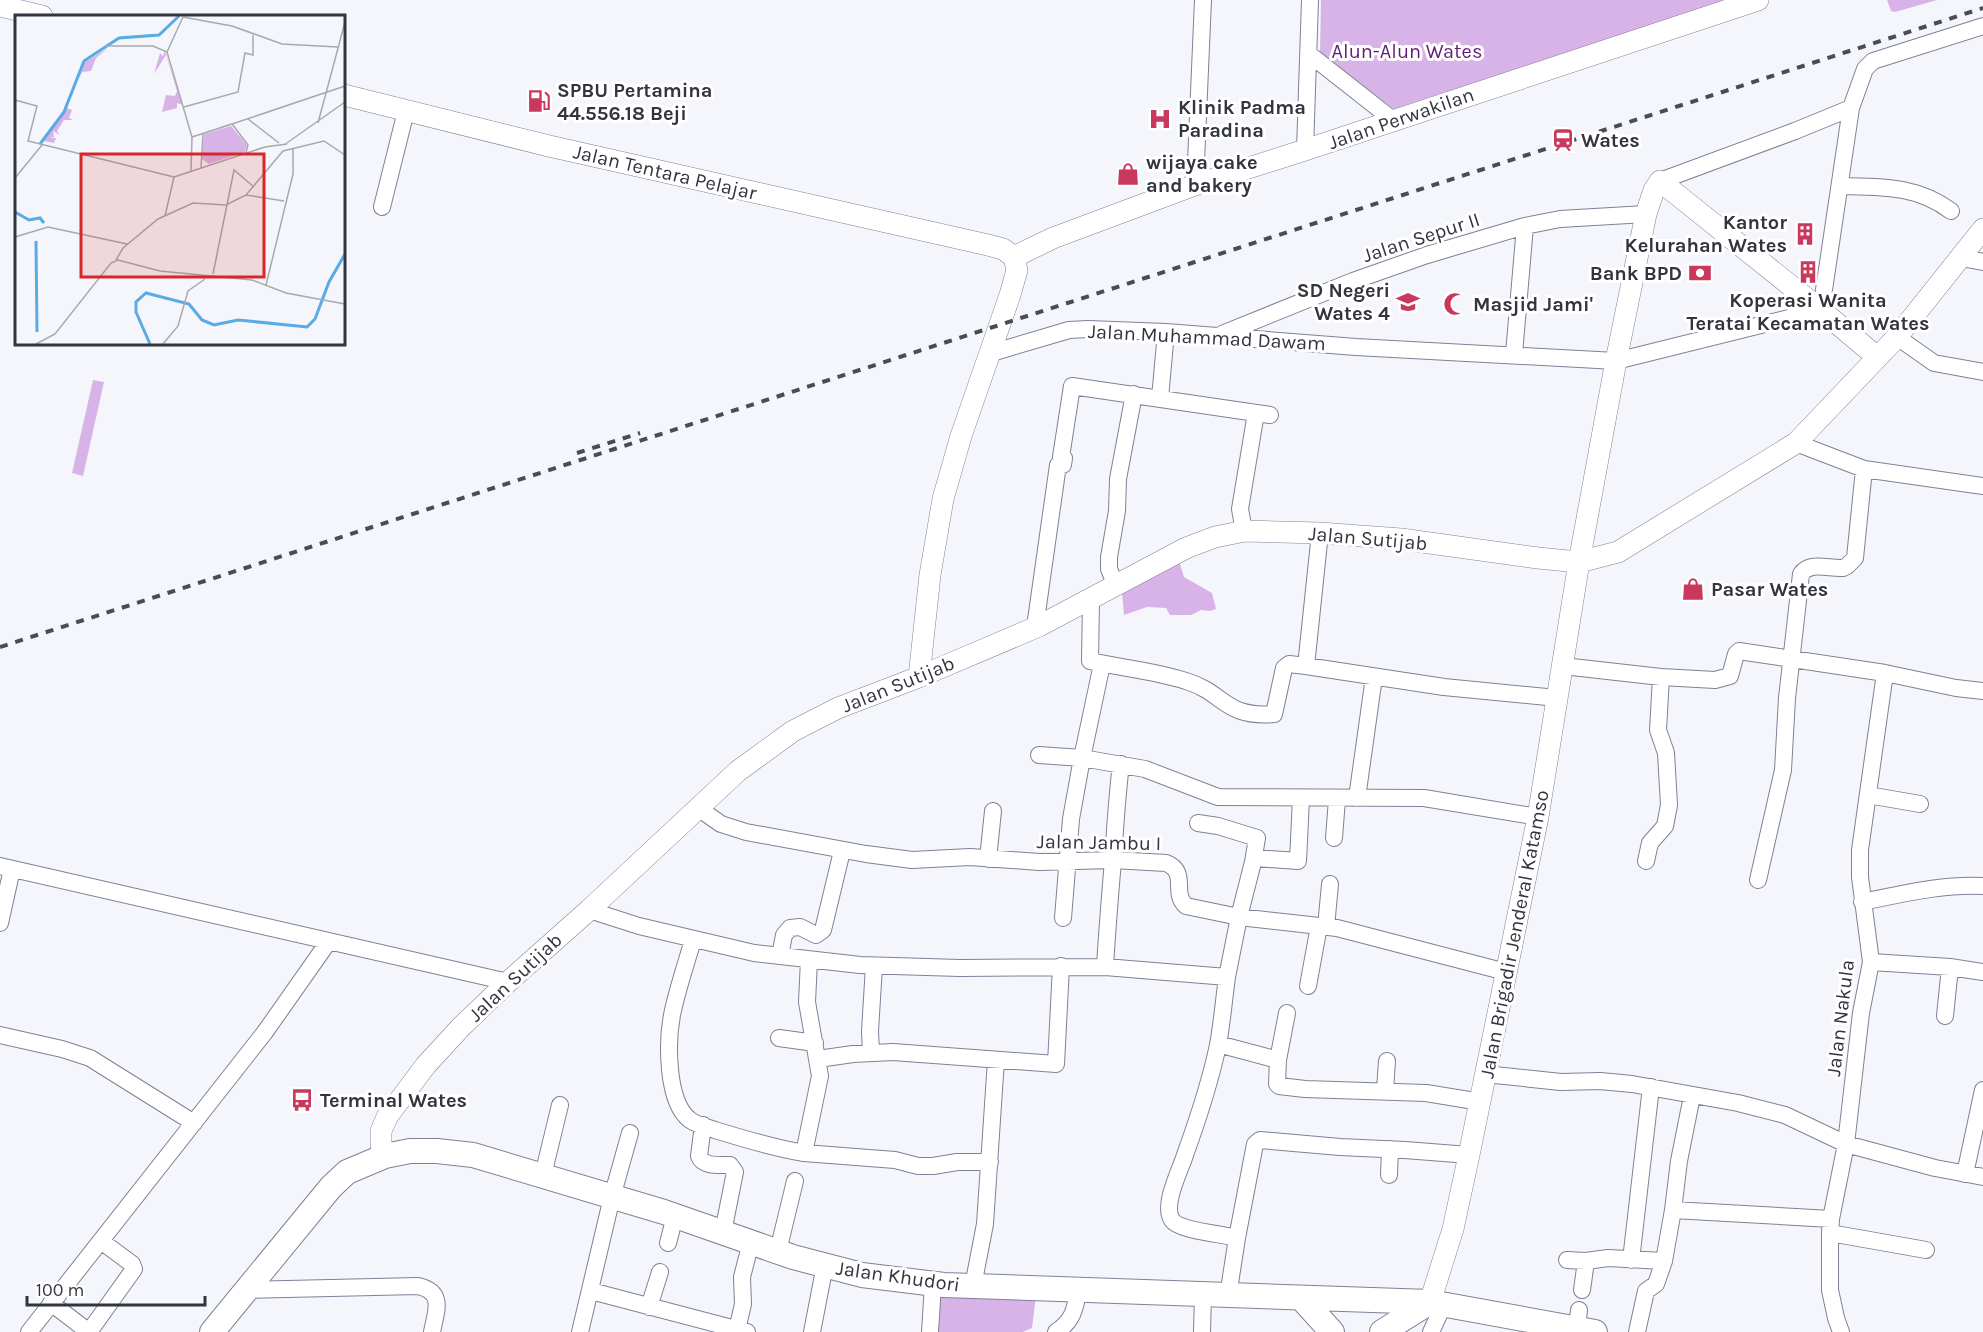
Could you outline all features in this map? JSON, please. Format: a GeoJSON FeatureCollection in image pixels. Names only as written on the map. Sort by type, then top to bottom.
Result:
{"type":"FeatureCollection","features":[{"type":"Feature","properties":{"kind":"highway","name":"Jalan Khudori"},"geometry":{"type":"LineString","coordinates":[[212,1332],[331,1187],[347,1172],[385,1156],[410,1151],[473,1155],[675,1216],[778,1251],[862,1275],[933,1284],[973,1286],[1437,1303],[1533,1326],[1584,1324]]}},
{"type":"Feature","properties":{"kind":"highway"},"geometry":{"type":"LineString","coordinates":[[1302,1299],[1332,1332]]}},
{"type":"Feature","properties":{"kind":"highway"},"geometry":{"type":"LineString","coordinates":[[1382,1332],[1437,1303]]}},
{"type":"Feature","properties":{"kind":"main road","name":"Jalan Perwakilan"},"geometry":{"type":"LineString","coordinates":[[1014,257],[1053,238],[1195,184],[1305,150],[1758,0]]}},
{"type":"Feature","properties":{"kind":"main road"},"geometry":{"type":"LineString","coordinates":[[0,6],[38,15]]}},
{"type":"Feature","properties":{"kind":"main road","name":"Jalan Tentara Pelajar"},"geometry":{"type":"LineString","coordinates":[[345,95],[549,146],[988,245],[1003,249],[1014,257]]}},
{"type":"Feature","properties":{"kind":"main road"},"geometry":{"type":"LineString","coordinates":[[1660,181],[1877,357]]}},
{"type":"Feature","properties":{"kind":"main road","name":"Jalan Brigadir Jenderal Katamso"},"geometry":{"type":"LineString","coordinates":[[1437,1303],[1481,1102],[1538,817],[1579,561],[1616,361],[1646,214],[1654,190],[1660,181]]}},
{"type":"Feature","properties":{"kind":"main road","name":"Jalan Sutijab"},"geometry":{"type":"LineString","coordinates":[[385,1156],[381,1144],[381,1131],[394,1107],[426,1065],[461,1027],[738,771],[793,731],[838,708],[1035,627],[1091,600],[1186,548],[1215,537],[1244,531],[1267,530],[1320,533],[1401,539],[1538,558],[1579,561],[1618,552],[1796,443],[1897,337],[1983,229]]}},
{"type":"Feature","properties":{"kind":"main road"},"geometry":{"type":"LineString","coordinates":[[919,676],[929,586],[944,500],[961,436],[1010,295],[1017,270],[1014,257]]}},
{"type":"Feature","properties":{"kind":"street"},"geometry":{"type":"LineString","coordinates":[[1195,184],[1203,0]]}},
{"type":"Feature","properties":{"kind":"street"},"geometry":{"type":"LineString","coordinates":[[1305,150],[1310,0]]}},
{"type":"Feature","properties":{"kind":"street"},"geometry":{"type":"LineString","coordinates":[[1821,310],[1851,108],[1865,69],[1873,61],[1983,26]]}},
{"type":"Feature","properties":{"kind":"street"},"geometry":{"type":"LineString","coordinates":[[1309,54],[1393,120]]}},
{"type":"Feature","properties":{"kind":"street"},"geometry":{"type":"LineString","coordinates":[[1660,181],[1796,131],[1851,108]]}},
{"type":"Feature","properties":{"kind":"street"},"geometry":{"type":"LineString","coordinates":[[382,207],[406,111]]}},
{"type":"Feature","properties":{"kind":"street"},"geometry":{"type":"LineString","coordinates":[[1840,186],[1910,190],[1929,197],[1951,211]]}},
{"type":"Feature","properties":{"kind":"street","name":"Jalan Sepur II"},"geometry":{"type":"LineString","coordinates":[[1218,336],[1353,281],[1427,255],[1525,226],[1560,219],[1646,214]]}},
{"type":"Feature","properties":{"kind":"street"},"geometry":{"type":"LineString","coordinates":[[1514,354],[1525,226]]}},
{"type":"Feature","properties":{"kind":"street"},"geometry":{"type":"LineString","coordinates":[[1961,258],[1983,262]]}},
{"type":"Feature","properties":{"kind":"street","name":"Jalan Muhammad Dawam"},"geometry":{"type":"LineString","coordinates":[[988,354],[1069,330],[1088,329],[1616,361],[1821,310]]}},
{"type":"Feature","properties":{"kind":"street"},"geometry":{"type":"LineString","coordinates":[[1160,398],[1166,332]]}},
{"type":"Feature","properties":{"kind":"street"},"geometry":{"type":"LineString","coordinates":[[1897,337],[1934,363],[1983,372]]}},
{"type":"Feature","properties":{"kind":"street"},"geometry":{"type":"LineString","coordinates":[[1035,627],[1058,466],[1063,465],[1064,458],[1061,457],[1072,386],[1263,414],[1240,509],[1244,531]]}},
{"type":"Feature","properties":{"kind":"street"},"geometry":{"type":"LineString","coordinates":[[1116,586],[1109,569],[1109,557],[1117,512],[1118,479],[1134,394]]}},
{"type":"Feature","properties":{"kind":"street"},"geometry":{"type":"LineString","coordinates":[[1796,443],[1864,469],[1983,486]]}},
{"type":"Feature","properties":{"kind":"street"},"geometry":{"type":"LineString","coordinates":[[1758,880],[1783,770],[1787,698],[1801,574],[1804,569],[1812,566],[1843,568],[1855,558],[1864,469]]}},
{"type":"Feature","properties":{"kind":"street"},"geometry":{"type":"LineString","coordinates":[[1306,666],[1320,533]]}},
{"type":"Feature","properties":{"kind":"street"},"geometry":{"type":"LineString","coordinates":[[1091,600],[1090,661],[1185,680],[1203,687],[1233,709],[1245,714],[1274,714],[1282,676],[1287,665],[1444,687],[1557,698]]}},
{"type":"Feature","properties":{"kind":"street"},"geometry":{"type":"LineString","coordinates":[[1563,666],[1661,677],[1722,679],[1730,676],[1736,654],[1739,651],[1885,673],[1983,691]]}},
{"type":"Feature","properties":{"kind":"street"},"geometry":{"type":"LineString","coordinates":[[1063,918],[1071,819],[1102,663]]}},
{"type":"Feature","properties":{"kind":"street","name":"Jalan Nakula"},"geometry":{"type":"LineString","coordinates":[[1841,1332],[1830,1290],[1830,1226],[1846,1144],[1861,1013],[1871,962],[1862,902],[1860,850],[1885,673]]}},
{"type":"Feature","properties":{"kind":"street"},"geometry":{"type":"LineString","coordinates":[[1357,798],[1374,676]]}},
{"type":"Feature","properties":{"kind":"street"},"geometry":{"type":"LineString","coordinates":[[1646,861],[1650,843],[1665,826],[1669,805],[1666,753],[1658,730],[1661,677]]}},
{"type":"Feature","properties":{"kind":"street"},"geometry":{"type":"LineString","coordinates":[[1039,755],[1082,758],[1156,772],[1218,797],[1433,799],[1538,817]]}},
{"type":"Feature","properties":{"kind":"street"},"geometry":{"type":"LineString","coordinates":[[1106,967],[1107,912],[1121,764]]}},
{"type":"Feature","properties":{"kind":"street"},"geometry":{"type":"LineString","coordinates":[[1868,795],[1920,804]]}},
{"type":"Feature","properties":{"kind":"street"},"geometry":{"type":"LineString","coordinates":[[1254,858],[1298,861],[1301,798]]}},
{"type":"Feature","properties":{"kind":"street"},"geometry":{"type":"LineString","coordinates":[[1334,838],[1337,799]]}},
{"type":"Feature","properties":{"kind":"street","name":"Jalan Jambu I"},"geometry":{"type":"LineString","coordinates":[[698,808],[721,824],[746,832],[842,851],[912,860],[970,857],[1068,863],[1113,860],[1166,863],[1174,866],[1178,872],[1182,902],[1186,906],[1239,917],[1323,927],[1506,972]]}},
{"type":"Feature","properties":{"kind":"street"},"geometry":{"type":"LineString","coordinates":[[988,859],[993,811]]}},
{"type":"Feature","properties":{"kind":"street"},"geometry":{"type":"LineString","coordinates":[[1198,823],[1255,836],[1257,840],[1227,977],[1218,1044],[1203,1105],[1173,1188],[1169,1210],[1170,1218],[1175,1224],[1237,1238]]}},
{"type":"Feature","properties":{"kind":"street"},"geometry":{"type":"LineString","coordinates":[[780,956],[787,930],[800,927],[816,934],[823,930],[842,851]]}},
{"type":"Feature","properties":{"kind":"street"},"geometry":{"type":"LineString","coordinates":[[0,923],[6,867],[508,982]]}},
{"type":"Feature","properties":{"kind":"street"},"geometry":{"type":"LineString","coordinates":[[1308,986],[1323,927],[1330,884]]}},
{"type":"Feature","properties":{"kind":"street"},"geometry":{"type":"LineString","coordinates":[[1862,902],[1914,891],[1952,886],[1983,886]]}},
{"type":"Feature","properties":{"kind":"street"},"geometry":{"type":"LineString","coordinates":[[589,910],[693,940],[754,953],[809,960],[874,966],[1106,967],[1227,977]]}},
{"type":"Feature","properties":{"kind":"street"},"geometry":{"type":"LineString","coordinates":[[693,940],[672,1014],[670,1044],[672,1080],[678,1104],[690,1119],[770,1146],[804,1153],[895,1160],[910,1165],[924,1166],[957,1162],[990,1162]]}},
{"type":"Feature","properties":{"kind":"street"},"geometry":{"type":"LineString","coordinates":[[29,1332],[264,1032],[328,942]]}},
{"type":"Feature","properties":{"kind":"street"},"geometry":{"type":"LineString","coordinates":[[804,1153],[819,1083],[807,1002],[809,960]]}},
{"type":"Feature","properties":{"kind":"street"},"geometry":{"type":"LineString","coordinates":[[1871,962],[1950,967],[1983,972]]}},
{"type":"Feature","properties":{"kind":"street"},"geometry":{"type":"LineString","coordinates":[[871,1053],[874,966]]}},
{"type":"Feature","properties":{"kind":"street"},"geometry":{"type":"LineString","coordinates":[[779,1038],[816,1051],[893,1052],[1055,1064],[1058,1062],[1061,966]]}},
{"type":"Feature","properties":{"kind":"street"},"geometry":{"type":"LineString","coordinates":[[1945,1016],[1950,967]]}},
{"type":"Feature","properties":{"kind":"street"},"geometry":{"type":"LineString","coordinates":[[1287,1013],[1278,1059],[1278,1086],[1426,1093],[1481,1102]]}},
{"type":"Feature","properties":{"kind":"street"},"geometry":{"type":"LineString","coordinates":[[0,1035],[80,1054],[194,1123]]}},
{"type":"Feature","properties":{"kind":"street"},"geometry":{"type":"LineString","coordinates":[[1218,1044],[1278,1059]]}},
{"type":"Feature","properties":{"kind":"street"},"geometry":{"type":"LineString","coordinates":[[973,1286],[985,1224],[996,1060]]}},
{"type":"Feature","properties":{"kind":"street"},"geometry":{"type":"LineString","coordinates":[[1385,1090],[1387,1061]]}},
{"type":"Feature","properties":{"kind":"street"},"geometry":{"type":"LineString","coordinates":[[1485,1074],[1561,1082],[1600,1081],[1651,1087],[1738,1103],[1785,1115],[1846,1144],[1892,1157],[1983,1177]]}},
{"type":"Feature","properties":{"kind":"street"},"geometry":{"type":"LineString","coordinates":[[1631,1260],[1651,1087]]}},
{"type":"Feature","properties":{"kind":"street"},"geometry":{"type":"LineString","coordinates":[[1965,1174],[1983,1090]]}},
{"type":"Feature","properties":{"kind":"street"},"geometry":{"type":"LineString","coordinates":[[1637,1332],[1646,1291],[1656,1284],[1664,1261],[1679,1161],[1692,1096]]}},
{"type":"Feature","properties":{"kind":"street"},"geometry":{"type":"LineString","coordinates":[[543,1175],[560,1105]]}},
{"type":"Feature","properties":{"kind":"street"},"geometry":{"type":"LineString","coordinates":[[703,1125],[700,1161],[704,1164],[730,1165],[735,1172],[723,1232]]}},
{"type":"Feature","properties":{"kind":"street"},"geometry":{"type":"LineString","coordinates":[[580,1332],[612,1197],[630,1133]]}},
{"type":"Feature","properties":{"kind":"street"},"geometry":{"type":"LineString","coordinates":[[1228,1296],[1237,1238],[1258,1140],[1340,1148],[1469,1155]]}},
{"type":"Feature","properties":{"kind":"street"},"geometry":{"type":"LineString","coordinates":[[1389,1175],[1390,1149]]}},
{"type":"Feature","properties":{"kind":"street"},"geometry":{"type":"LineString","coordinates":[[778,1251],[795,1181]]}},
{"type":"Feature","properties":{"kind":"street"},"geometry":{"type":"LineString","coordinates":[[1673,1210],[1830,1226],[1926,1251]]}},
{"type":"Feature","properties":{"kind":"street"},"geometry":{"type":"LineString","coordinates":[[668,1243],[675,1216]]}},
{"type":"Feature","properties":{"kind":"street"},"geometry":{"type":"LineString","coordinates":[[51,1303],[89,1332],[134,1269],[132,1264],[101,1241]]}},
{"type":"Feature","properties":{"kind":"street"},"geometry":{"type":"LineString","coordinates":[[591,1291],[734,1330],[743,1304],[742,1277],[751,1242]]}},
{"type":"Feature","properties":{"kind":"street"},"geometry":{"type":"LineString","coordinates":[[1567,1260],[1586,1261],[1608,1258],[1664,1261]]}},
{"type":"Feature","properties":{"kind":"street"},"geometry":{"type":"LineString","coordinates":[[1582,1290],[1586,1261]]}},
{"type":"Feature","properties":{"kind":"street"},"geometry":{"type":"LineString","coordinates":[[812,1332],[825,1265]]}},
{"type":"Feature","properties":{"kind":"street"},"geometry":{"type":"LineString","coordinates":[[649,1307],[660,1272]]}},
{"type":"Feature","properties":{"kind":"street"},"geometry":{"type":"LineString","coordinates":[[930,1332],[933,1284]]}},
{"type":"Feature","properties":{"kind":"street"},"geometry":{"type":"LineString","coordinates":[[245,1290],[418,1286],[428,1288],[435,1295],[437,1302],[432,1332]]}},
{"type":"Feature","properties":{"kind":"street"},"geometry":{"type":"LineString","coordinates":[[1056,1332],[1071,1318],[1079,1290]]}},
{"type":"Feature","properties":{"kind":"street"},"geometry":{"type":"LineString","coordinates":[[1202,1332],[1203,1295]]}},
{"type":"Feature","properties":{"kind":"street"},"geometry":{"type":"LineString","coordinates":[[1431,1332],[1437,1303]]}},
{"type":"Feature","properties":{"kind":"green space","name":"Alun-Alun Wates"},"geometry":{"type":"Polygon","coordinates":[[[1321,0],[1729,0],[1394,109],[1320,54],[1321,0]]]}},
{"type":"Feature","properties":{"kind":"green space"},"geometry":{"type":"Polygon","coordinates":[[[1887,0],[1937,0],[1895,12],[1891,11],[1887,0]]]}},
{"type":"Feature","properties":{"kind":"green space"},"geometry":{"type":"Polygon","coordinates":[[[93,380],[104,382],[83,476],[72,473],[93,380]]]}},
{"type":"Feature","properties":{"kind":"green space"},"geometry":{"type":"Polygon","coordinates":[[[1179,561],[1184,577],[1212,593],[1216,609],[1201,610],[1191,615],[1170,615],[1166,608],[1147,607],[1124,615],[1122,592],[1179,561]]]}},
{"type":"Feature","properties":{"kind":"green space"},"geometry":{"type":"Polygon","coordinates":[[[933,1291],[1036,1295],[1032,1328],[1023,1332],[932,1332],[933,1291]]]}},
{"type":"Feature","properties":{"kind":"railway"},"geometry":{"type":"LineString","coordinates":[[0,647],[1983,8]]}},
{"type":"Feature","properties":{"kind":"railway"},"geometry":{"type":"LineString","coordinates":[[577,453],[640,433]]}},
{"type":"Feature","properties":{"kind":"place","name":"SPBU Pertamina 44.556.18 Beji"},"geometry":{"type":"Point","coordinates":[539,101]}},
{"type":"Feature","properties":{"kind":"place","name":"Klinik Padma Paradina"},"geometry":{"type":"Point","coordinates":[1160,119]}},
{"type":"Feature","properties":{"kind":"place","name":"Wates"},"geometry":{"type":"Point","coordinates":[1563,140]}},
{"type":"Feature","properties":{"kind":"place","name":"wijaya cake and bakery"},"geometry":{"type":"Point","coordinates":[1128,174]}},
{"type":"Feature","properties":{"kind":"place","name":"Kantor Kelurahan Wates"},"geometry":{"type":"Point","coordinates":[1805,234]}},
{"type":"Feature","properties":{"kind":"place","name":"Koperasi Wanita Teratai Kecamatan Wates"},"geometry":{"type":"Point","coordinates":[1808,272]}},
{"type":"Feature","properties":{"kind":"place","name":"Bank BPD"},"geometry":{"type":"Point","coordinates":[1700,273]}},
{"type":"Feature","properties":{"kind":"place","name":"SD Negeri Wates 4"},"geometry":{"type":"Point","coordinates":[1408,302]}},
{"type":"Feature","properties":{"kind":"place","name":"Masjid Jami'"},"geometry":{"type":"Point","coordinates":[1455,304]}},
{"type":"Feature","properties":{"kind":"place","name":"Pasar Wates"},"geometry":{"type":"Point","coordinates":[1693,589]}},
{"type":"Feature","properties":{"kind":"place","name":"Terminal Wates"},"geometry":{"type":"Point","coordinates":[302,1100]}}]}
